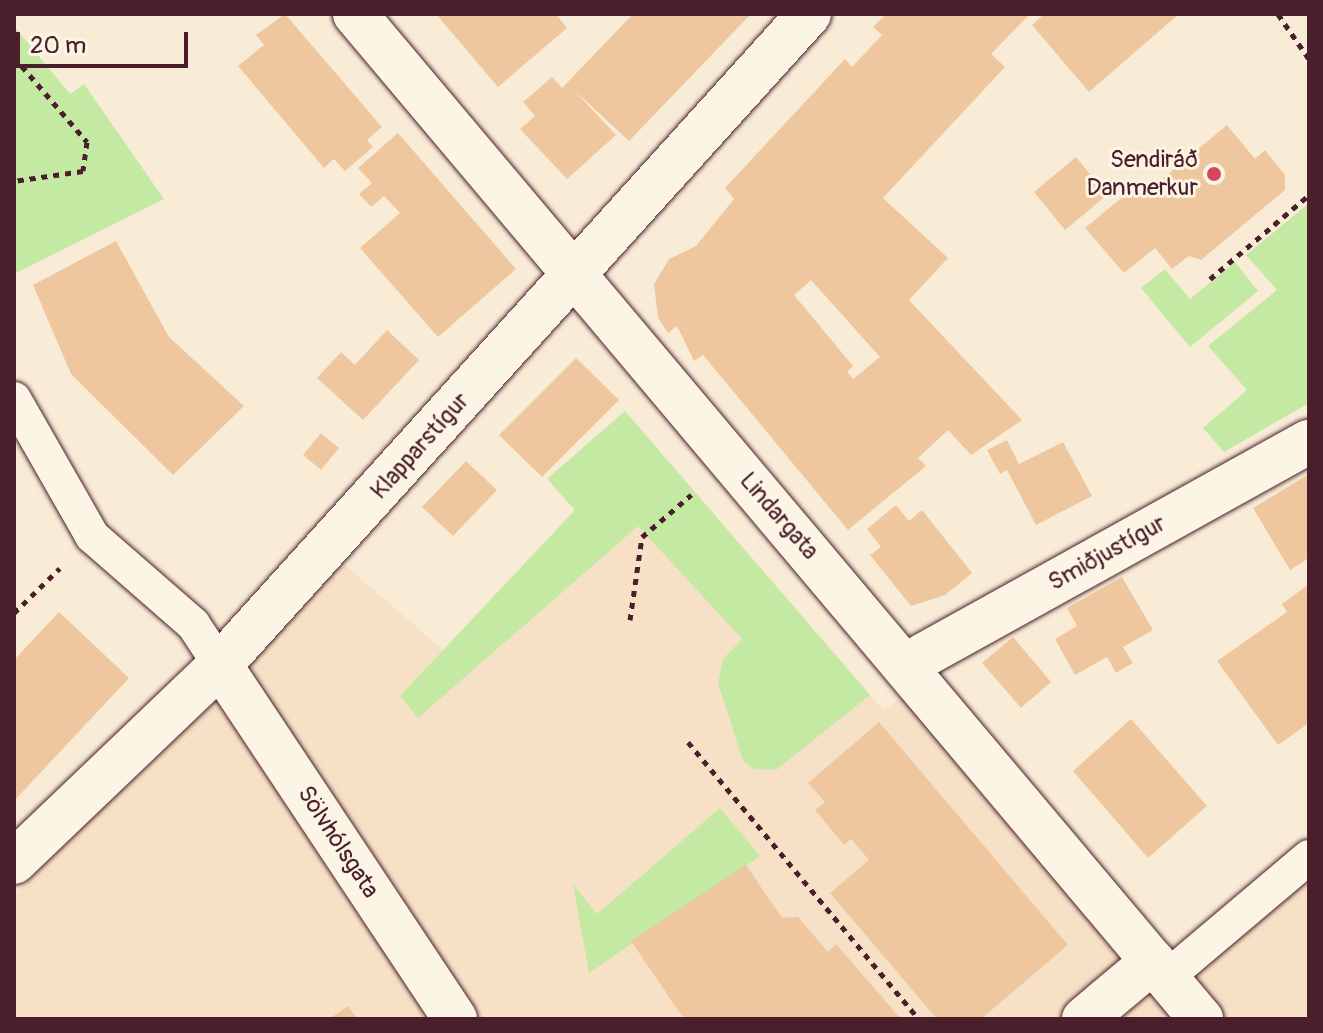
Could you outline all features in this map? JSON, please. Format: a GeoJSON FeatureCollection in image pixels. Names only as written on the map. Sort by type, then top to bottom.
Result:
{"type":"FeatureCollection","features":[{"type":"Feature","properties":{"kind":"street","name":"Lindargata"},"geometry":{"type":"LineString","coordinates":[[355,14],[1201,1019]]}},
{"type":"Feature","properties":{"kind":"street","name":"Klapparstígur"},"geometry":{"type":"LineString","coordinates":[[14,862],[220,665],[576,278],[809,14]]}},
{"type":"Feature","properties":{"kind":"street","name":"Smiðjustígur"},"geometry":{"type":"LineString","coordinates":[[906,665],[1309,442]]}},
{"type":"Feature","properties":{"kind":"street","name":"Sölvhólsgata"},"geometry":{"type":"LineString","coordinates":[[220,665],[455,1019]]}},
{"type":"Feature","properties":{"kind":"street"},"geometry":{"type":"LineString","coordinates":[[1084,1019],[1160,969]]}},
{"type":"Feature","properties":{"kind":"lane"},"geometry":{"type":"LineString","coordinates":[[14,399],[92,536],[193,624],[220,665]]}},
{"type":"Feature","properties":{"kind":"lane"},"geometry":{"type":"LineString","coordinates":[[1160,969],[1309,857]]}},
{"type":"Feature","properties":{"kind":"path"},"geometry":{"type":"LineString","coordinates":[[1278,14],[1309,59]]}},
{"type":"Feature","properties":{"kind":"path"},"geometry":{"type":"LineString","coordinates":[[14,57],[87,142],[83,171],[14,181]]}},
{"type":"Feature","properties":{"kind":"path"},"geometry":{"type":"LineString","coordinates":[[1210,279],[1309,195]]}},
{"type":"Feature","properties":{"kind":"path"},"geometry":{"type":"LineString","coordinates":[[630,620],[642,537],[704,484]]}},
{"type":"Feature","properties":{"kind":"path"},"geometry":{"type":"LineString","coordinates":[[14,613],[92,536]]}},
{"type":"Feature","properties":{"kind":"path"},"geometry":{"type":"LineString","coordinates":[[688,742],[919,1019]]}},
{"type":"Feature","properties":{"kind":"shaded area"},"geometry":{"type":"Polygon","coordinates":[[[625,411],[883,710],[908,694],[1145,980],[1309,838],[1309,1019],[14,1019],[14,896],[335,556],[443,650],[575,510],[547,479],[625,411]]]}},
{"type":"Feature","properties":{"kind":"green space"},"geometry":{"type":"Polygon","coordinates":[[[14,26],[70,94],[84,84],[164,199],[14,274],[14,26]]]}},
{"type":"Feature","properties":{"kind":"green space"},"geometry":{"type":"Polygon","coordinates":[[[1309,203],[1309,403],[1224,452],[1203,428],[1247,390],[1208,346],[1277,290],[1246,255],[1309,203]]]}},
{"type":"Feature","properties":{"kind":"green space"},"geometry":{"type":"Polygon","coordinates":[[[1235,262],[1258,291],[1190,347],[1141,288],[1165,269],[1190,299],[1235,262]]]}},
{"type":"Feature","properties":{"kind":"green space"},"geometry":{"type":"Polygon","coordinates":[[[625,411],[870,695],[776,770],[754,769],[743,761],[718,683],[723,659],[742,639],[638,526],[418,718],[400,696],[575,510],[547,479],[625,411]]]}},
{"type":"Feature","properties":{"kind":"green space"},"geometry":{"type":"Polygon","coordinates":[[[720,808],[760,856],[589,973],[573,884],[597,914],[720,808]]]}},
{"type":"Feature","properties":{"kind":"building"},"geometry":{"type":"Polygon","coordinates":[[[285,14],[382,127],[367,140],[373,147],[345,171],[334,159],[324,168],[238,66],[264,45],[256,35],[285,14]]]}},
{"type":"Feature","properties":{"kind":"building"},"geometry":{"type":"Polygon","coordinates":[[[436,14],[556,14],[567,28],[498,87],[436,14]]]}},
{"type":"Feature","properties":{"kind":"building"},"geometry":{"type":"Polygon","coordinates":[[[633,14],[751,14],[629,141],[574,90],[616,135],[567,179],[520,129],[535,116],[523,102],[552,77],[562,88],[633,14]]]}},
{"type":"Feature","properties":{"kind":"building"},"geometry":{"type":"Polygon","coordinates":[[[886,14],[1030,14],[991,54],[1005,67],[883,198],[948,258],[909,300],[1022,420],[971,455],[948,430],[918,458],[926,466],[848,530],[703,355],[694,361],[677,326],[668,333],[658,318],[654,284],[669,259],[696,246],[734,199],[725,188],[845,59],[852,67],[882,35],[873,27],[886,14]],[[811,280],[794,295],[853,366],[847,372],[853,379],[880,357],[811,280]]]}},
{"type":"Feature","properties":{"kind":"building"},"geometry":{"type":"Polygon","coordinates":[[[1044,14],[1179,14],[1089,92],[1032,25],[1044,14]]]}},
{"type":"Feature","properties":{"kind":"building"},"geometry":{"type":"Polygon","coordinates":[[[1227,125],[1255,159],[1265,150],[1285,175],[1285,190],[1201,260],[1189,256],[1172,269],[1155,248],[1124,273],[1085,228],[1136,186],[1143,195],[1227,125]]]}},
{"type":"Feature","properties":{"kind":"building"},"geometry":{"type":"Polygon","coordinates":[[[398,133],[516,269],[438,337],[360,248],[400,213],[384,196],[371,207],[359,194],[372,183],[358,168],[398,133]]]}},
{"type":"Feature","properties":{"kind":"building"},"geometry":{"type":"Polygon","coordinates":[[[1076,157],[1107,195],[1065,230],[1034,192],[1076,157]]]}},
{"type":"Feature","properties":{"kind":"building"},"geometry":{"type":"Polygon","coordinates":[[[116,241],[169,337],[244,406],[173,475],[71,374],[33,285],[116,241]]]}},
{"type":"Feature","properties":{"kind":"building"},"geometry":{"type":"Polygon","coordinates":[[[387,330],[419,360],[363,420],[317,378],[341,352],[355,365],[387,330]]]}},
{"type":"Feature","properties":{"kind":"building"},"geometry":{"type":"Polygon","coordinates":[[[576,358],[619,400],[542,477],[499,435],[576,358]]]}},
{"type":"Feature","properties":{"kind":"building"},"geometry":{"type":"Polygon","coordinates":[[[321,433],[339,448],[321,470],[303,455],[321,433]]]}},
{"type":"Feature","properties":{"kind":"building"},"geometry":{"type":"Polygon","coordinates":[[[1007,440],[1019,464],[1063,442],[1092,496],[1036,525],[1007,470],[1000,474],[987,450],[1007,440]]]}},
{"type":"Feature","properties":{"kind":"building"},"geometry":{"type":"Polygon","coordinates":[[[466,461],[497,490],[453,536],[422,507],[466,461]]]}},
{"type":"Feature","properties":{"kind":"building"},"geometry":{"type":"Polygon","coordinates":[[[1309,474],[1309,558],[1290,570],[1253,508],[1309,474]]]}},
{"type":"Feature","properties":{"kind":"building"},"geometry":{"type":"Polygon","coordinates":[[[896,505],[909,521],[922,510],[972,573],[945,595],[911,606],[870,555],[881,547],[867,529],[896,505]]]}},
{"type":"Feature","properties":{"kind":"building"},"geometry":{"type":"Polygon","coordinates":[[[1122,577],[1153,630],[1123,647],[1133,663],[1116,673],[1107,657],[1075,675],[1055,639],[1077,626],[1067,608],[1122,577]]]}},
{"type":"Feature","properties":{"kind":"building"},"geometry":{"type":"Polygon","coordinates":[[[1309,584],[1309,723],[1278,745],[1217,661],[1287,612],[1282,604],[1309,584]]]}},
{"type":"Feature","properties":{"kind":"building"},"geometry":{"type":"Polygon","coordinates":[[[59,612],[129,678],[14,801],[14,660],[59,612]]]}},
{"type":"Feature","properties":{"kind":"building"},"geometry":{"type":"Polygon","coordinates":[[[1013,637],[1051,682],[1021,708],[982,663],[1013,637]]]}},
{"type":"Feature","properties":{"kind":"building"},"geometry":{"type":"Polygon","coordinates":[[[1131,719],[1207,806],[1148,858],[1073,771],[1131,719]]]}},
{"type":"Feature","properties":{"kind":"building"},"geometry":{"type":"Polygon","coordinates":[[[879,722],[1068,945],[981,1019],[937,1019],[830,893],[869,860],[851,839],[844,845],[815,810],[825,802],[808,783],[879,722]]]}},
{"type":"Feature","properties":{"kind":"building"},"geometry":{"type":"Polygon","coordinates":[[[746,865],[782,918],[798,917],[828,952],[836,944],[901,1019],[684,1019],[631,941],[746,865]]]}},
{"type":"Feature","properties":{"kind":"building"},"geometry":{"type":"Polygon","coordinates":[[[348,1006],[357,1019],[329,1019],[348,1006]]]}},
{"type":"Feature","properties":{"kind":"place","name":"Sendiráð Danmerkur"},"geometry":{"type":"Point","coordinates":[1214,174]}}]}
